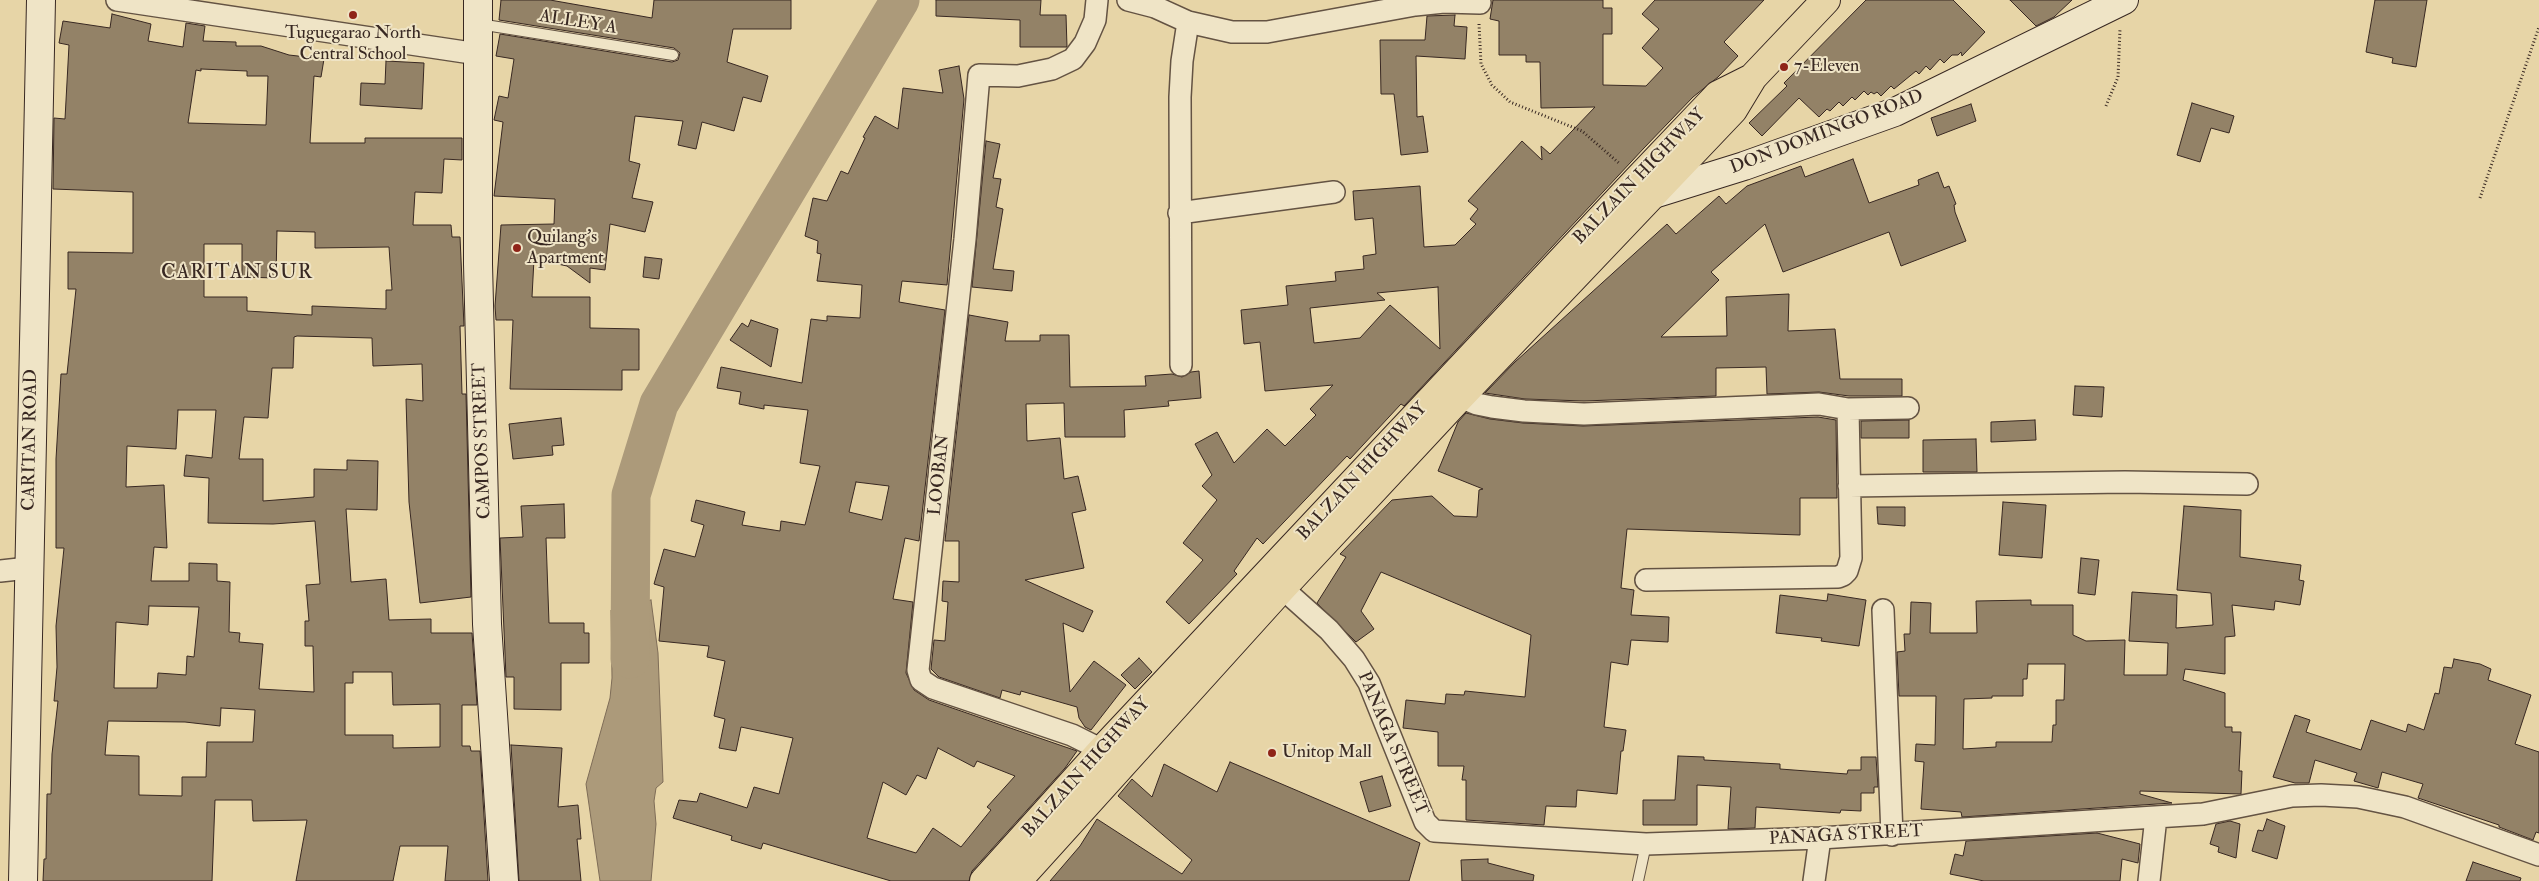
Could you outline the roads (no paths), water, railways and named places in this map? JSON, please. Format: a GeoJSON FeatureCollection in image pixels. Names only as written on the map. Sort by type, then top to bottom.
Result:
{"type":"FeatureCollection","features":[{"type":"Feature","properties":{"kind":"main road","name":"CARITAN ROAD"},"geometry":{"type":"LineString","coordinates":[[24,881],[28,568],[41,0]]}},
{"type":"Feature","properties":{"kind":"main road","name":"BALZAIN HIGHWAY"},"geometry":{"type":"LineString","coordinates":[[984,881],[1102,750],[1645,187],[1733,110],[1753,77],[1826,0]]}},
{"type":"Feature","properties":{"kind":"main road","name":"DON DOMINGO ROAD"},"geometry":{"type":"LineString","coordinates":[[1645,187],[1744,166],[1895,112],[2123,1]]}},
{"type":"Feature","properties":{"kind":"main road","name":"CAMPOS STREET"},"geometry":{"type":"LineString","coordinates":[[478,12],[478,264],[487,624],[504,881]]}},
{"type":"Feature","properties":{"kind":"main road","name":"BALZAIN HIGHWAY"},"geometry":{"type":"LineString","coordinates":[[1017,881],[1282,588],[1460,397],[1645,187]]}},
{"type":"Feature","properties":{"kind":"street"},"geometry":{"type":"LineString","coordinates":[[116,0],[478,54]]}},
{"type":"Feature","properties":{"kind":"street","name":"LOOBAN"},"geometry":{"type":"LineString","coordinates":[[1097,0],[1095,20],[1085,43],[1073,59],[1052,69],[1018,76],[979,75],[965,240],[918,676],[926,685],[933,688],[1072,735],[1102,750]]}},
{"type":"Feature","properties":{"kind":"street"},"geometry":{"type":"LineString","coordinates":[[1128,0],[1155,7],[1188,22],[1232,32],[1267,32],[1414,3],[1480,3]]}},
{"type":"Feature","properties":{"kind":"street"},"geometry":{"type":"LineString","coordinates":[[1181,365],[1180,96],[1182,61],[1188,22]]}},
{"type":"Feature","properties":{"kind":"street"},"geometry":{"type":"LineString","coordinates":[[1179,213],[1334,192]]}},
{"type":"Feature","properties":{"kind":"street"},"geometry":{"type":"LineString","coordinates":[[1460,397],[1476,404],[1500,408],[1584,414],[1819,404],[1848,409],[1908,408]]}},
{"type":"Feature","properties":{"kind":"street"},"geometry":{"type":"LineString","coordinates":[[1646,580],[1838,577],[1847,571],[1851,558],[1848,409]]}},
{"type":"Feature","properties":{"kind":"street"},"geometry":{"type":"LineString","coordinates":[[1849,486],[2125,482],[2247,484]]}},
{"type":"Feature","properties":{"kind":"street"},"geometry":{"type":"LineString","coordinates":[[0,571],[28,568]]}},
{"type":"Feature","properties":{"kind":"street","name":"PANAGA STREET"},"geometry":{"type":"LineString","coordinates":[[1282,588],[1329,630],[1354,659],[1369,684],[1425,822],[1434,831],[1646,844],[1820,838],[1892,835],[2203,814],[2292,796],[2358,797],[2405,807],[2539,856]]}},
{"type":"Feature","properties":{"kind":"street"},"geometry":{"type":"LineString","coordinates":[[1883,610],[1892,835]]}},
{"type":"Feature","properties":{"kind":"street"},"geometry":{"type":"LineString","coordinates":[[2149,881],[2156,817]]}},
{"type":"Feature","properties":{"kind":"street"},"geometry":{"type":"LineString","coordinates":[[1814,881],[1820,838]]}},
{"type":"Feature","properties":{"kind":"lane","name":"ALLEY A"},"geometry":{"type":"LineString","coordinates":[[478,12],[673,55]]}},
{"type":"Feature","properties":{"kind":"lane"},"geometry":{"type":"LineString","coordinates":[[1638,881],[1646,844]]}},
{"type":"Feature","properties":{"kind":"waterway"},"geometry":{"type":"LineString","coordinates":[[630,659],[631,495],[659,404],[900,0]]}},
{"type":"Feature","properties":{"kind":"place","name":"Tuguegarao North Central School"},"geometry":{"type":"Point","coordinates":[353,15]}},
{"type":"Feature","properties":{"kind":"place","name":"7-Eleven"},"geometry":{"type":"Point","coordinates":[1784,67]}},
{"type":"Feature","properties":{"kind":"place","name":"Quilang's Apartment"},"geometry":{"type":"Point","coordinates":[517,248]}},
{"type":"Feature","properties":{"kind":"place","name":"Unitop Mall"},"geometry":{"type":"Point","coordinates":[1272,753]}},
{"type":"Feature","properties":{"kind":"district","name":"CARITAN SUR"},"geometry":{"type":"Point","coordinates":[237,274]}}]}
